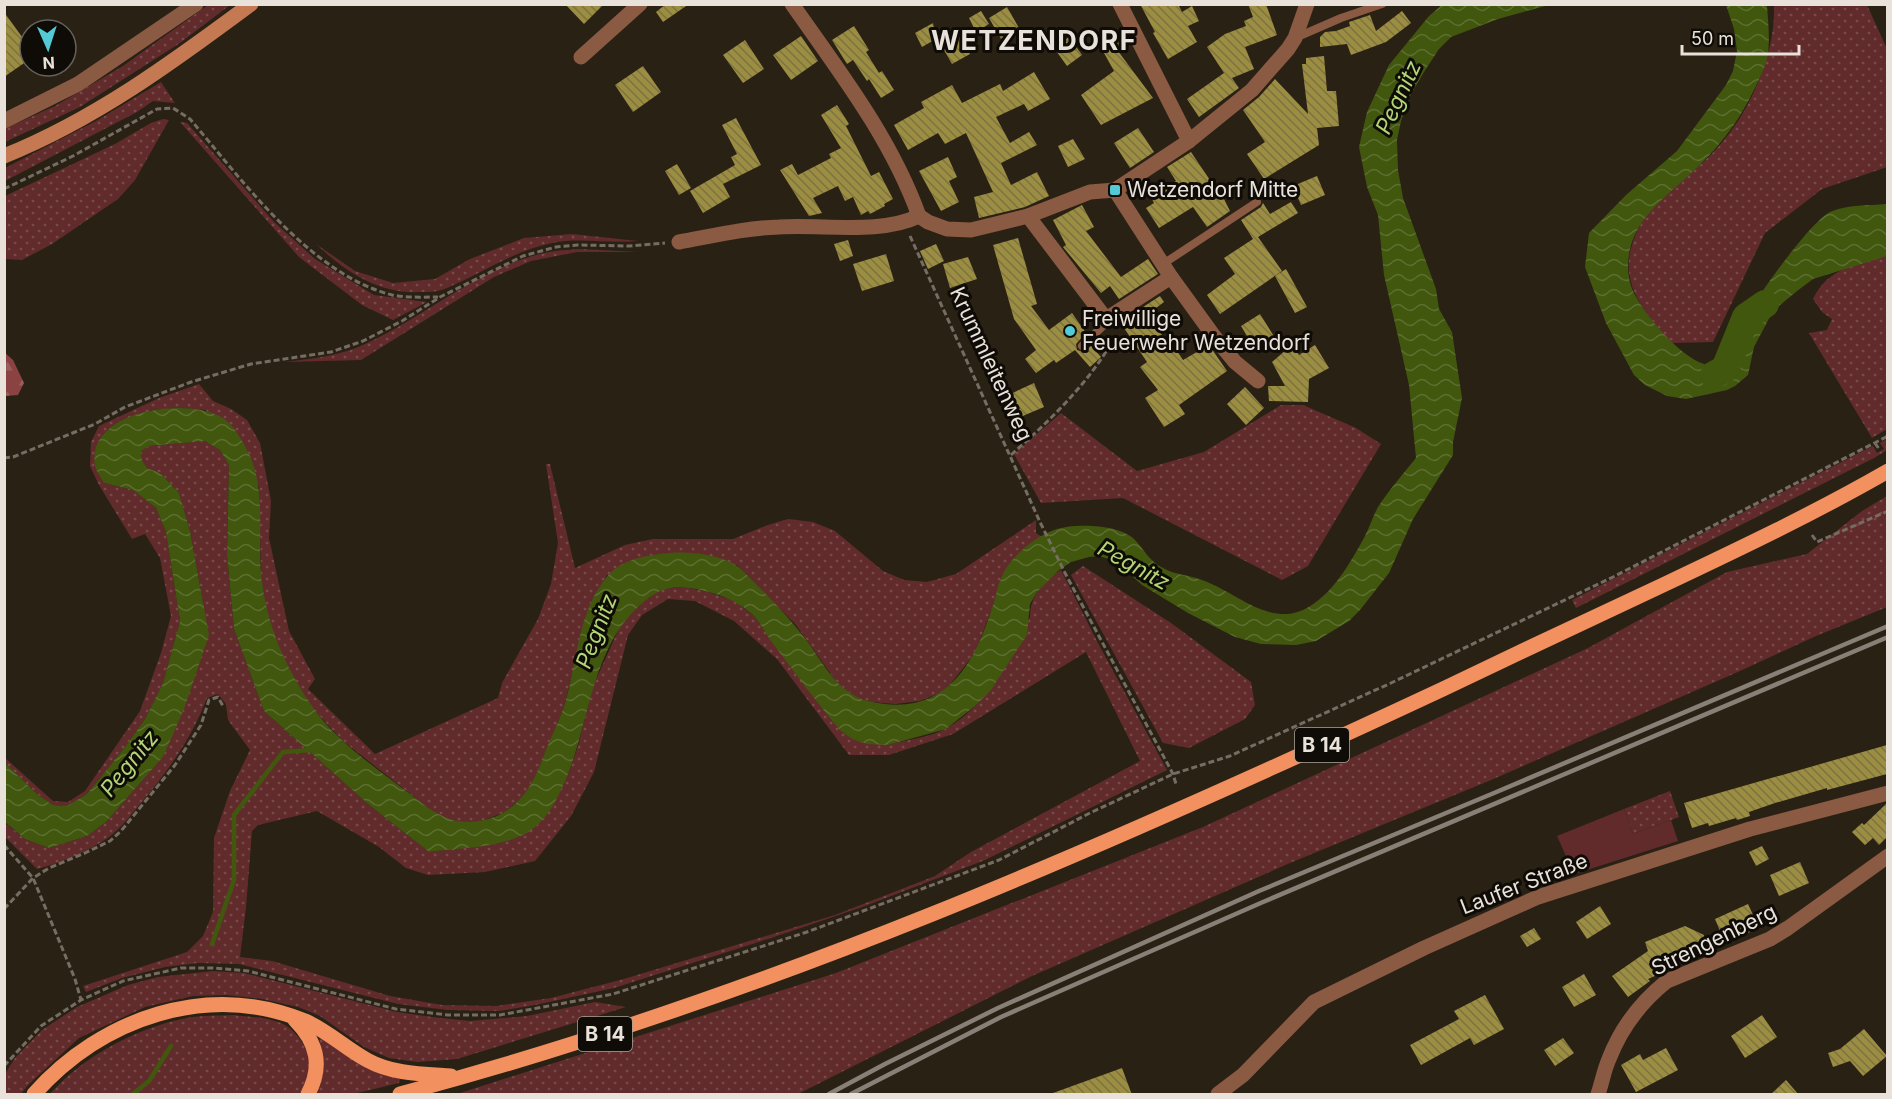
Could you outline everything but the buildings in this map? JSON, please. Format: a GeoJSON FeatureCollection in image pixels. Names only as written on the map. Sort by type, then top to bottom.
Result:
{"type":"FeatureCollection","features":[{"type":"Feature","properties":{"kind":"main road"},"geometry":{"type":"LineString","coordinates":[[4,156],[85,117],[174,62],[250,4]]}},
{"type":"Feature","properties":{"kind":"main road","name":"B 14"},"geometry":{"type":"LineString","coordinates":[[400,1095],[610,1033],[753,983],[863,942],[1116,838],[1272,769],[1740,549],[1887,471]]}},
{"type":"Feature","properties":{"kind":"main road"},"geometry":{"type":"LineString","coordinates":[[34,1095],[60,1067],[82,1049],[107,1035],[141,1019],[178,1010],[216,1006],[254,1008],[291,1016],[319,1028],[368,1061],[384,1067],[420,1074],[466,1077]]}},
{"type":"Feature","properties":{"kind":"main road"},"geometry":{"type":"LineString","coordinates":[[291,1016],[309,1036],[316,1055],[315,1077],[308,1095]]}},
{"type":"Feature","properties":{"kind":"street"},"geometry":{"type":"LineString","coordinates":[[4,121],[78,84],[196,4]]}},
{"type":"Feature","properties":{"kind":"street"},"geometry":{"type":"LineString","coordinates":[[581,57],[640,4]]}},
{"type":"Feature","properties":{"kind":"street"},"geometry":{"type":"LineString","coordinates":[[792,4],[885,141],[920,216],[928,222],[948,229],[971,230],[1028,216],[1090,192],[1115,190],[1189,141],[1252,90],[1283,56],[1295,38],[1307,4]]}},
{"type":"Feature","properties":{"kind":"street"},"geometry":{"type":"LineString","coordinates":[[1120,4],[1189,141]]}},
{"type":"Feature","properties":{"kind":"street"},"geometry":{"type":"LineString","coordinates":[[1115,190],[1167,270],[1235,362],[1258,381]]}},
{"type":"Feature","properties":{"kind":"street"},"geometry":{"type":"LineString","coordinates":[[679,242],[748,229],[780,226],[904,224],[920,216]]}},
{"type":"Feature","properties":{"kind":"street"},"geometry":{"type":"LineString","coordinates":[[1028,216],[1104,323],[1167,270]]}},
{"type":"Feature","properties":{"kind":"street","name":"Laufer Straße"},"geometry":{"type":"LineString","coordinates":[[1218,1095],[1243,1076],[1314,1002],[1425,948],[1538,897],[1750,829],[1887,793]]}},
{"type":"Feature","properties":{"kind":"street","name":"Strengenberg"},"geometry":{"type":"LineString","coordinates":[[1598,1095],[1609,1059],[1621,1036],[1631,1019],[1653,992],[1667,981],[1770,939],[1887,856]]}},
{"type":"Feature","properties":{"kind":"lane"},"geometry":{"type":"LineString","coordinates":[[1295,38],[1382,4]]}},
{"type":"Feature","properties":{"kind":"lane"},"geometry":{"type":"LineString","coordinates":[[1167,270],[1257,202]]}},
{"type":"Feature","properties":{"kind":"lane"},"geometry":{"type":"LineString","coordinates":[[1082,346],[1104,323]]}},
{"type":"Feature","properties":{"kind":"path"},"geometry":{"type":"LineString","coordinates":[[4,189],[73,156],[157,109],[172,108],[190,119],[276,219],[326,261],[357,283],[393,295],[440,297]]}},
{"type":"Feature","properties":{"kind":"path","name":"Krummleitenweg"},"geometry":{"type":"LineString","coordinates":[[904,224],[1040,522],[1173,774],[1176,784]]}},
{"type":"Feature","properties":{"kind":"path"},"geometry":{"type":"LineString","coordinates":[[4,458],[14,457],[95,424],[125,407],[191,382],[251,364],[331,352],[363,341],[402,321],[440,297],[523,256],[556,247],[578,245],[629,246],[679,242]]}},
{"type":"Feature","properties":{"kind":"path"},"geometry":{"type":"LineString","coordinates":[[1011,456],[1071,398],[1098,364],[1110,343],[1104,323]]}},
{"type":"Feature","properties":{"kind":"path"},"geometry":{"type":"LineString","coordinates":[[4,1066],[40,1026],[81,1000],[123,981],[181,968],[248,971],[396,1009],[448,1015],[500,1016],[613,994],[807,933],[999,860],[1089,813],[1173,774],[1230,756],[1401,678],[1613,577],[1887,436]]}},
{"type":"Feature","properties":{"kind":"path"},"geometry":{"type":"LineString","coordinates":[[1875,443],[1879,449]]}},
{"type":"Feature","properties":{"kind":"path"},"geometry":{"type":"LineString","coordinates":[[1812,535],[1817,542],[1887,511]]}},
{"type":"Feature","properties":{"kind":"path"},"geometry":{"type":"LineString","coordinates":[[4,909],[33,878],[49,867],[110,841],[175,765],[201,725],[209,700],[218,698],[224,706]]}},
{"type":"Feature","properties":{"kind":"path"},"geometry":{"type":"LineString","coordinates":[[4,845],[33,878],[75,979],[81,1000]]}},
{"type":"Feature","properties":{"kind":"shaded area"},"geometry":{"type":"Polygon","coordinates":[[[208,5],[230,5],[180,43],[80,107],[5,142],[4,129],[55,106],[123,66],[208,5]]]}},
{"type":"Feature","properties":{"kind":"shaded area"},"geometry":{"type":"Polygon","coordinates":[[[1774,5],[1867,5],[1887,49],[1887,167],[1822,189],[1765,233],[1713,342],[1671,343],[1643,308],[1631,283],[1629,269],[1634,239],[1641,223],[1654,205],[1712,154],[1741,116],[1766,61],[1774,23],[1774,5]]]}},
{"type":"Feature","properties":{"kind":"shaded area"},"geometry":{"type":"Polygon","coordinates":[[[161,82],[175,103],[153,101],[137,112],[5,181],[5,168],[96,121],[161,82]]]}},
{"type":"Feature","properties":{"kind":"shaded area"},"geometry":{"type":"Polygon","coordinates":[[[163,119],[169,120],[135,180],[118,199],[52,244],[22,260],[5,259],[5,196],[163,119]]]}},
{"type":"Feature","properties":{"kind":"shaded area"},"geometry":{"type":"Polygon","coordinates":[[[180,122],[187,123],[274,222],[315,259],[374,295],[427,302],[393,320],[362,305],[299,257],[180,122]]]}},
{"type":"Feature","properties":{"kind":"shaded area"},"geometry":{"type":"Polygon","coordinates":[[[572,234],[638,241],[552,243],[524,251],[434,292],[405,292],[377,285],[339,264],[316,244],[355,271],[393,283],[435,279],[470,259],[524,238],[572,234]]]}},
{"type":"Feature","properties":{"kind":"shaded area"},"geometry":{"type":"Polygon","coordinates":[[[580,249],[639,252],[577,252],[531,261],[494,277],[361,360],[284,362],[329,356],[356,348],[380,337],[472,283],[519,260],[544,253],[580,249]]]}},
{"type":"Feature","properties":{"kind":"shaded area"},"geometry":{"type":"Polygon","coordinates":[[[1887,256],[1887,429],[1872,438],[1809,333],[1827,330],[1832,319],[1822,312],[1813,299],[1827,280],[1844,269],[1887,256]]]}},
{"type":"Feature","properties":{"kind":"shaded area"},"geometry":{"type":"Polygon","coordinates":[[[199,384],[213,401],[247,420],[260,443],[271,501],[269,538],[289,631],[315,679],[308,689],[375,754],[498,698],[502,683],[538,619],[551,584],[558,543],[546,464],[550,464],[575,568],[625,545],[653,539],[733,539],[788,519],[813,522],[835,531],[883,571],[904,580],[927,582],[956,574],[1036,520],[1036,533],[1042,537],[1015,557],[1001,578],[975,653],[945,691],[920,701],[895,704],[871,702],[851,696],[835,680],[796,625],[737,565],[607,575],[586,616],[564,707],[537,773],[524,796],[505,812],[479,822],[458,822],[437,815],[343,741],[313,709],[280,655],[267,617],[261,576],[259,487],[206,410],[180,408],[151,410],[104,483],[133,490],[156,508],[166,532],[180,621],[163,683],[145,719],[87,794],[67,806],[53,805],[37,794],[5,763],[4,757],[53,801],[68,802],[85,791],[140,711],[161,653],[171,616],[160,558],[145,534],[132,539],[99,485],[90,466],[91,442],[99,426],[159,398],[199,384]]]}},
{"type":"Feature","properties":{"kind":"shaded area"},"geometry":{"type":"Polygon","coordinates":[[[1281,405],[1303,405],[1356,428],[1381,444],[1308,566],[1282,580],[1123,498],[1041,503],[1014,454],[1061,413],[1137,471],[1204,452],[1281,405]]]}},
{"type":"Feature","properties":{"kind":"shaded area"},"geometry":{"type":"Polygon","coordinates":[[[1887,439],[1887,450],[1874,458],[1576,608],[1572,600],[1873,446],[1877,453],[1884,449],[1880,443],[1887,439]]]}},
{"type":"Feature","properties":{"kind":"shaded area"},"geometry":{"type":"Polygon","coordinates":[[[205,441],[220,450],[229,465],[227,555],[234,629],[264,711],[368,804],[429,852],[498,843],[518,837],[534,828],[569,772],[593,686],[623,620],[650,595],[661,589],[684,587],[735,601],[755,617],[823,709],[888,745],[941,731],[962,718],[975,706],[987,693],[1005,664],[1030,617],[1035,596],[1049,579],[1061,570],[1167,770],[985,860],[865,906],[614,988],[535,1005],[499,1011],[448,1010],[398,1004],[239,964],[198,963],[165,967],[122,978],[86,992],[83,986],[187,952],[203,936],[213,912],[214,838],[230,791],[250,750],[228,720],[226,704],[218,694],[207,698],[187,740],[170,766],[130,817],[109,837],[74,856],[37,869],[5,837],[4,822],[25,839],[49,848],[87,836],[106,822],[163,757],[203,602],[190,531],[179,493],[160,473],[147,468],[142,460],[141,451],[149,446],[205,441]],[[668,599],[642,615],[628,635],[594,772],[571,816],[535,861],[485,872],[428,875],[406,868],[379,847],[317,811],[258,825],[252,831],[240,957],[272,961],[390,996],[442,1005],[496,1006],[551,998],[624,979],[835,915],[935,876],[971,852],[1140,761],[1086,652],[953,734],[889,755],[849,755],[777,659],[734,621],[695,601],[668,599]]]}},
{"type":"Feature","properties":{"kind":"shaded area"},"geometry":{"type":"Polygon","coordinates":[[[1887,496],[1887,607],[1816,636],[1491,780],[1290,863],[1032,976],[798,1094],[457,1094],[836,973],[1203,827],[1588,648],[1727,572],[1807,554],[1862,511],[1887,496]]]}},
{"type":"Feature","properties":{"kind":"shaded area"},"geometry":{"type":"Polygon","coordinates":[[[1083,566],[1171,623],[1251,682],[1255,705],[1245,719],[1189,748],[1163,743],[1071,575],[1083,566]]]}},
{"type":"Feature","properties":{"kind":"shaded area"},"geometry":{"type":"Polygon","coordinates":[[[1670,791],[1679,817],[1633,834],[1624,809],[1670,791]]]}},
{"type":"Feature","properties":{"kind":"shaded area"},"geometry":{"type":"Polygon","coordinates":[[[1624,809],[1633,834],[1671,820],[1678,841],[1574,874],[1557,836],[1624,809]]]}},
{"type":"Feature","properties":{"kind":"shaded area"},"geometry":{"type":"Polygon","coordinates":[[[213,971],[244,973],[397,1012],[470,1021],[527,1016],[595,1002],[626,1007],[457,1059],[417,1062],[389,1058],[364,1047],[320,1016],[298,1007],[262,999],[227,995],[193,996],[145,1007],[79,1038],[21,1094],[5,1094],[5,1074],[15,1058],[42,1030],[77,1007],[128,985],[158,977],[213,971]]]}},
{"type":"Feature","properties":{"kind":"shaded area"},"geometry":{"type":"Polygon","coordinates":[[[234,1015],[263,1018],[281,1023],[292,1030],[302,1042],[308,1055],[310,1069],[308,1079],[299,1094],[50,1094],[63,1080],[94,1056],[149,1028],[187,1018],[234,1015]]]}},
{"type":"Feature","properties":{"kind":"shaded area"},"geometry":{"type":"Polygon","coordinates":[[[324,1038],[400,1079],[399,1083],[353,1094],[317,1094],[322,1080],[323,1067],[319,1039],[324,1038]]]}},
{"type":"Feature","properties":{"kind":"green space"},"geometry":{"type":"Polygon","coordinates":[[[4,352],[13,360],[24,383],[18,395],[5,396],[4,352]]]}},
{"type":"Feature","properties":{"kind":"water"},"geometry":{"type":"Polygon","coordinates":[[[1443,4],[1549,5],[1498,19],[1451,37],[1439,49],[1410,96],[1397,140],[1398,170],[1403,198],[1436,289],[1439,309],[1452,332],[1462,398],[1453,442],[1453,455],[1413,519],[1389,573],[1349,621],[1316,641],[1296,645],[1261,644],[1235,637],[1188,613],[1142,585],[1115,561],[1099,556],[1089,557],[1071,562],[1058,571],[1037,592],[1030,604],[1027,635],[991,690],[975,706],[946,729],[888,745],[867,744],[852,739],[840,730],[771,641],[756,618],[746,609],[726,598],[704,591],[679,587],[665,589],[652,595],[639,606],[623,624],[611,644],[601,665],[566,779],[545,817],[523,835],[497,844],[429,852],[368,804],[264,711],[234,629],[227,555],[229,465],[220,450],[205,441],[149,446],[141,451],[142,460],[147,468],[160,473],[179,493],[190,531],[209,635],[184,709],[163,757],[106,822],[87,836],[49,848],[25,839],[5,822],[5,763],[37,794],[53,805],[67,806],[87,794],[125,747],[145,719],[163,683],[180,621],[166,532],[156,508],[133,490],[104,483],[95,465],[96,446],[107,431],[124,419],[145,412],[169,408],[212,413],[227,421],[234,428],[248,452],[255,472],[260,505],[260,556],[266,605],[280,649],[310,703],[331,729],[369,763],[430,809],[449,819],[459,821],[481,821],[494,817],[512,806],[526,792],[536,775],[564,707],[583,624],[589,608],[596,593],[611,572],[634,559],[670,553],[688,553],[716,557],[733,564],[740,568],[784,613],[841,686],[868,701],[894,705],[916,703],[935,696],[951,684],[975,651],[1005,570],[1023,549],[1054,530],[1073,526],[1096,526],[1118,530],[1134,539],[1158,565],[1177,574],[1202,580],[1244,602],[1272,613],[1286,614],[1301,611],[1324,596],[1338,580],[1360,545],[1378,507],[1416,458],[1409,385],[1384,275],[1378,215],[1367,187],[1359,147],[1367,112],[1389,65],[1429,16],[1443,4]]]}},
{"type":"Feature","properties":{"kind":"water"},"geometry":{"type":"Polygon","coordinates":[[[1726,5],[1767,5],[1769,42],[1766,63],[1748,101],[1726,136],[1698,167],[1651,211],[1637,231],[1629,255],[1628,268],[1631,287],[1638,300],[1674,344],[1694,360],[1710,365],[1720,361],[1729,353],[1736,344],[1743,324],[1770,280],[1810,230],[1830,212],[1851,206],[1887,204],[1887,256],[1813,279],[1773,311],[1754,347],[1748,375],[1727,390],[1686,399],[1667,396],[1645,385],[1634,375],[1606,323],[1585,267],[1589,233],[1626,195],[1677,151],[1726,85],[1733,71],[1737,51],[1734,29],[1726,5]]]}},
{"type":"Feature","properties":{"kind":"waterway","name":"Pegnitz"},"geometry":{"type":"LineString","coordinates":[[1714,375],[1725,369],[1746,317],[1765,304]]}},
{"type":"Feature","properties":{"kind":"waterway"},"geometry":{"type":"LineString","coordinates":[[212,944],[234,880],[234,815],[283,752],[311,750]]}},
{"type":"Feature","properties":{"kind":"waterway"},"geometry":{"type":"LineString","coordinates":[[133,1094],[149,1081],[171,1046]]}},
{"type":"Feature","properties":{"kind":"railway"},"geometry":{"type":"LineString","coordinates":[[829,1094],[998,1008],[1259,891],[1888,626]]}},
{"type":"Feature","properties":{"kind":"railway"},"geometry":{"type":"LineString","coordinates":[[851,1094],[1001,1017],[1263,902],[1888,637]]}},
{"type":"Feature","properties":{"kind":"place","name":"Wetzendorf Mitte"},"geometry":{"type":"Point","coordinates":[1115,190]}},
{"type":"Feature","properties":{"kind":"place","name":"Freiwillige Feuerwehr Wetzendorf"},"geometry":{"type":"Point","coordinates":[1070,331]}},
{"type":"Feature","properties":{"kind":"district","name":"WETZENDORF"},"geometry":{"type":"Point","coordinates":[1034,41]}}]}
